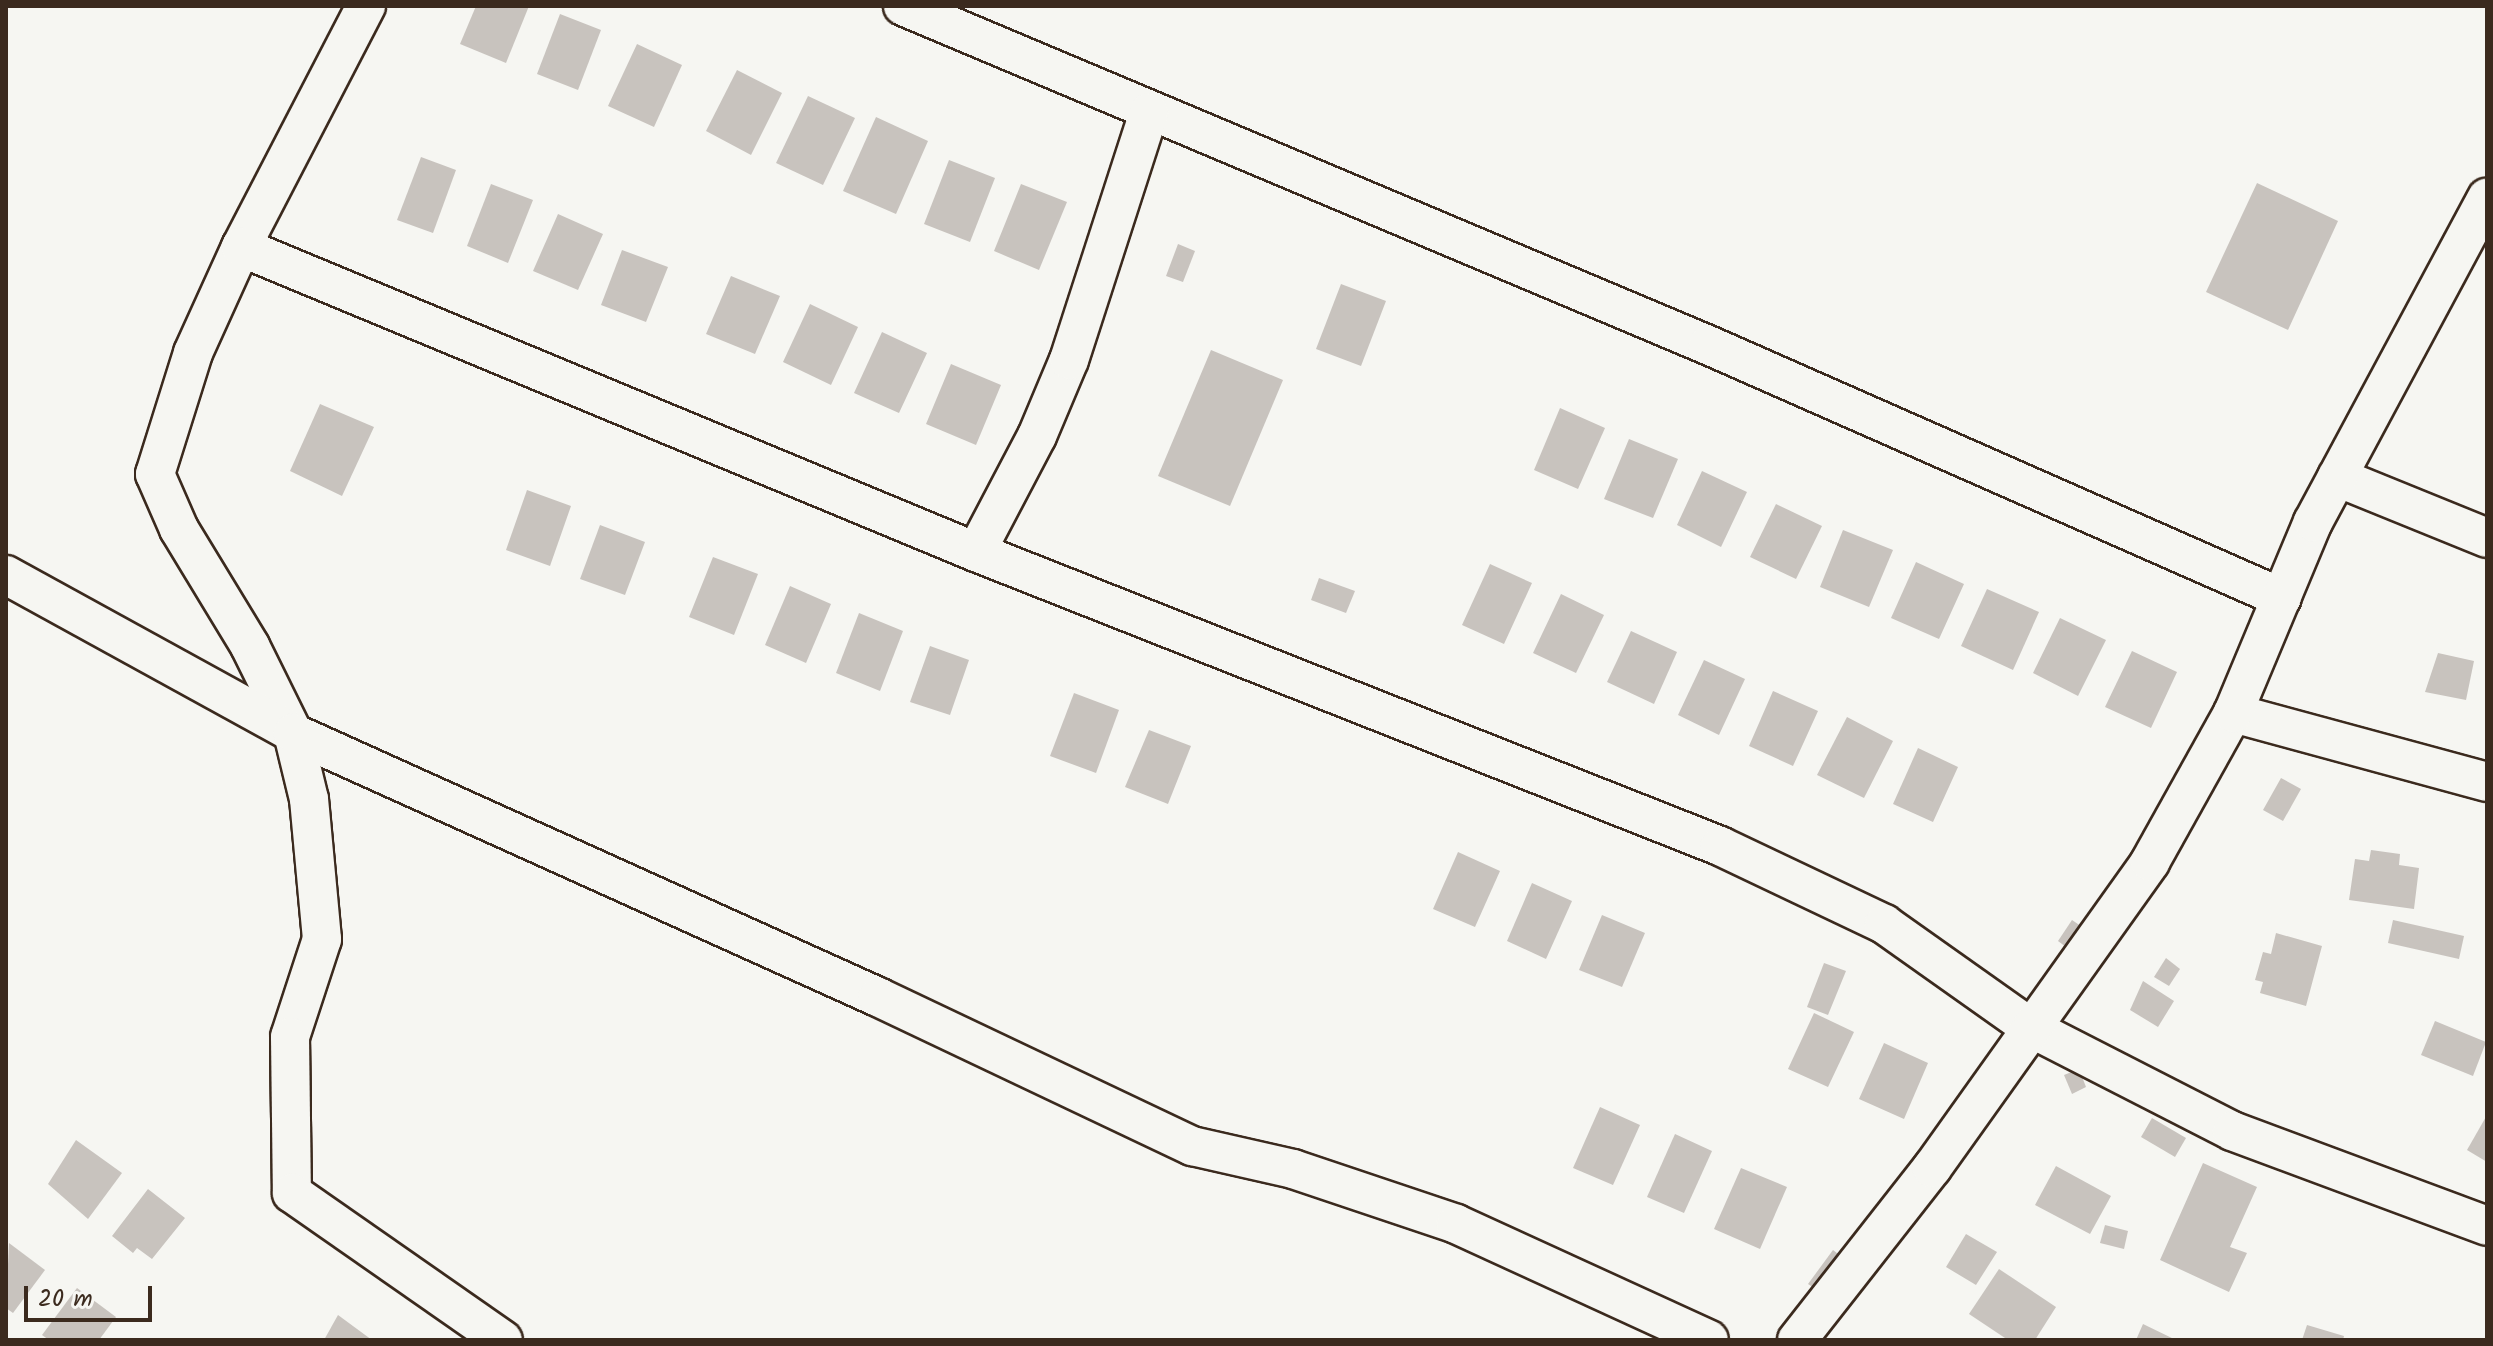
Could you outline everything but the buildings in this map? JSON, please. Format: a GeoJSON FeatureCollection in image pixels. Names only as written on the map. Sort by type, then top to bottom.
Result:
{"type":"FeatureCollection","features":[{"type":"Feature","properties":{"kind":"street"},"geometry":{"type":"LineString","coordinates":[[366,6],[241,247],[193,353],[155,474],[179,529],[250,646],[293,733],[309,799],[322,939],[290,1037],[292,1193],[503,1340]]}},
{"type":"Feature","properties":{"kind":"street"},"geometry":{"type":"LineString","coordinates":[[903,6],[1149,113],[1708,345],[2282,598]]}},
{"type":"Feature","properties":{"kind":"street"},"geometry":{"type":"LineString","coordinates":[[976,552],[1037,436],[1069,360],[1149,113]]}},
{"type":"Feature","properties":{"kind":"street"},"geometry":{"type":"LineString","coordinates":[[1809,1337],[2150,862],[2233,713],[2337,477],[2487,198]]}},
{"type":"Feature","properties":{"kind":"street"},"geometry":{"type":"LineString","coordinates":[[241,247],[976,552],[1720,846],[1884,924],[2031,1028],[2232,1131],[2487,1226]]}},
{"type":"Feature","properties":{"kind":"street"},"geometry":{"type":"LineString","coordinates":[[2337,477],[2487,538]]}},
{"type":"Feature","properties":{"kind":"street"},"geometry":{"type":"LineString","coordinates":[[6,575],[293,733],[878,997],[1192,1146],[1293,1169],[1456,1224],[1709,1340]]}},
{"type":"Feature","properties":{"kind":"street"},"geometry":{"type":"LineString","coordinates":[[2233,713],[2487,782]]}}]}
